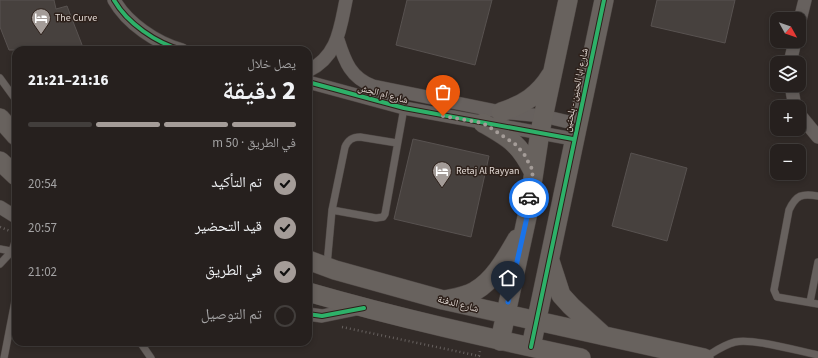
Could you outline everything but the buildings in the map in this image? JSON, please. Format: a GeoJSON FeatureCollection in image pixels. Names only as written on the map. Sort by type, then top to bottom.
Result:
{"type":"FeatureCollection","features":[{"type":"Feature","properties":{"kind":"main road"},"geometry":{"type":"LineString","coordinates":[[492,339],[505,315],[527,217],[533,171],[568,0]]}},
{"type":"Feature","properties":{"kind":"main road","name":"شارع ابا الحنين - بلحنين"},"geometry":{"type":"LineString","coordinates":[[531,347],[575,131],[604,0]]}},
{"type":"Feature","properties":{"kind":"main road"},"geometry":{"type":"LineString","coordinates":[[501,112],[518,106],[532,97],[545,85],[554,70]]}},
{"type":"Feature","properties":{"kind":"main road"},"geometry":{"type":"LineString","coordinates":[[0,118],[12,132]]}},
{"type":"Feature","properties":{"kind":"main road"},"geometry":{"type":"LineString","coordinates":[[483,123],[515,144],[524,154],[533,171]]}},
{"type":"Feature","properties":{"kind":"main road"},"geometry":{"type":"LineString","coordinates":[[0,160],[12,172]]}},
{"type":"Feature","properties":{"kind":"main road"},"geometry":{"type":"LineString","coordinates":[[443,300],[474,292],[484,284],[495,273],[506,256],[527,217]]}},
{"type":"Feature","properties":{"kind":"main road"},"geometry":{"type":"LineString","coordinates":[[549,260],[561,295],[604,336]]}},
{"type":"Feature","properties":{"kind":"main road","name":"شارع الدفنة"},"geometry":{"type":"LineString","coordinates":[[312,262],[326,267],[443,300],[704,358]]}},
{"type":"Feature","properties":{"kind":"main road"},"geometry":{"type":"LineString","coordinates":[[312,293],[364,308],[492,339],[581,358]]}},
{"type":"Feature","properties":{"kind":"street"},"geometry":{"type":"LineString","coordinates":[[114,0],[121,13],[137,26],[160,41],[172,46]]}},
{"type":"Feature","properties":{"kind":"street"},"geometry":{"type":"LineString","coordinates":[[312,68],[327,57],[338,40],[346,0]]}},
{"type":"Feature","properties":{"kind":"street"},"geometry":{"type":"LineString","coordinates":[[802,12],[806,0]]}},
{"type":"Feature","properties":{"kind":"street"},"geometry":{"type":"LineString","coordinates":[[338,40],[344,62],[351,72],[364,83],[501,112],[542,124]]}},
{"type":"Feature","properties":{"kind":"street","name":"شارع ام الجش"},"geometry":{"type":"LineString","coordinates":[[312,83],[404,108],[483,123],[542,124],[575,131]]}},
{"type":"Feature","properties":{"kind":"street"},"geometry":{"type":"LineString","coordinates":[[806,122],[818,137]]}},
{"type":"Feature","properties":{"kind":"street"},"geometry":{"type":"LineString","coordinates":[[312,315],[322,316],[364,308]]}},
{"type":"Feature","properties":{"kind":"lane"},"geometry":{"type":"LineString","coordinates":[[0,78],[12,94]]}},
{"type":"Feature","properties":{"kind":"lane"},"geometry":{"type":"LineString","coordinates":[[332,210],[375,218],[383,217],[387,212],[404,108]]}},
{"type":"Feature","properties":{"kind":"lane"},"geometry":{"type":"LineString","coordinates":[[326,267],[332,210],[344,147],[347,142],[355,137],[398,143]]}},
{"type":"Feature","properties":{"kind":"lane"},"geometry":{"type":"LineString","coordinates":[[818,196],[804,194],[797,196],[793,201],[789,210],[774,287],[774,294],[777,297],[818,304]]}},
{"type":"Feature","properties":{"kind":"lane"},"geometry":{"type":"LineString","coordinates":[[0,249],[12,252]]}},
{"type":"Feature","properties":{"kind":"lane"},"geometry":{"type":"LineString","coordinates":[[0,264],[3,256]]}},
{"type":"Feature","properties":{"kind":"lane"},"geometry":{"type":"LineString","coordinates":[[810,302],[818,262]]}},
{"type":"Feature","properties":{"kind":"lane"},"geometry":{"type":"LineString","coordinates":[[4,358],[12,317]]}},
{"type":"Feature","properties":{"kind":"lane"},"geometry":{"type":"LineString","coordinates":[[704,358],[721,347],[736,342],[750,342],[818,355]]}},
{"type":"Feature","properties":{"kind":"lane"},"geometry":{"type":"LineString","coordinates":[[143,346],[151,358]]}},
{"type":"Feature","properties":{"kind":"path"},"geometry":{"type":"LineString","coordinates":[[338,326],[479,356],[492,339]]}},
{"type":"Feature","properties":{"kind":"cycle path"},"geometry":{"type":"LineString","coordinates":[[114,0],[126,17],[134,24],[152,37],[170,46]]}},
{"type":"Feature","properties":{"kind":"cycle path"},"geometry":{"type":"LineString","coordinates":[[531,347],[604,0]]}},
{"type":"Feature","properties":{"kind":"cycle path"},"geometry":{"type":"LineString","coordinates":[[312,83],[404,108],[573,139]]}},
{"type":"Feature","properties":{"kind":"cycle path"},"geometry":{"type":"LineString","coordinates":[[312,315],[322,316],[364,308]]}},
{"type":"Feature","properties":{"kind":"way so far"},"geometry":{"type":"LineString","coordinates":[[443,116],[483,123],[506,136],[515,144],[524,154],[533,171],[529,198]]}},
{"type":"Feature","properties":{"kind":"place","name":"The Curve"},"geometry":{"type":"Point","coordinates":[41,35]}},
{"type":"Feature","properties":{"kind":"place","name":"Retaj Al Rayyan"},"geometry":{"type":"Point","coordinates":[442,188]}},
{"type":"Feature","properties":{"kind":"route"},"geometry":{"type":"LineString","coordinates":[[508,302],[527,217],[529,198]]}}]}
